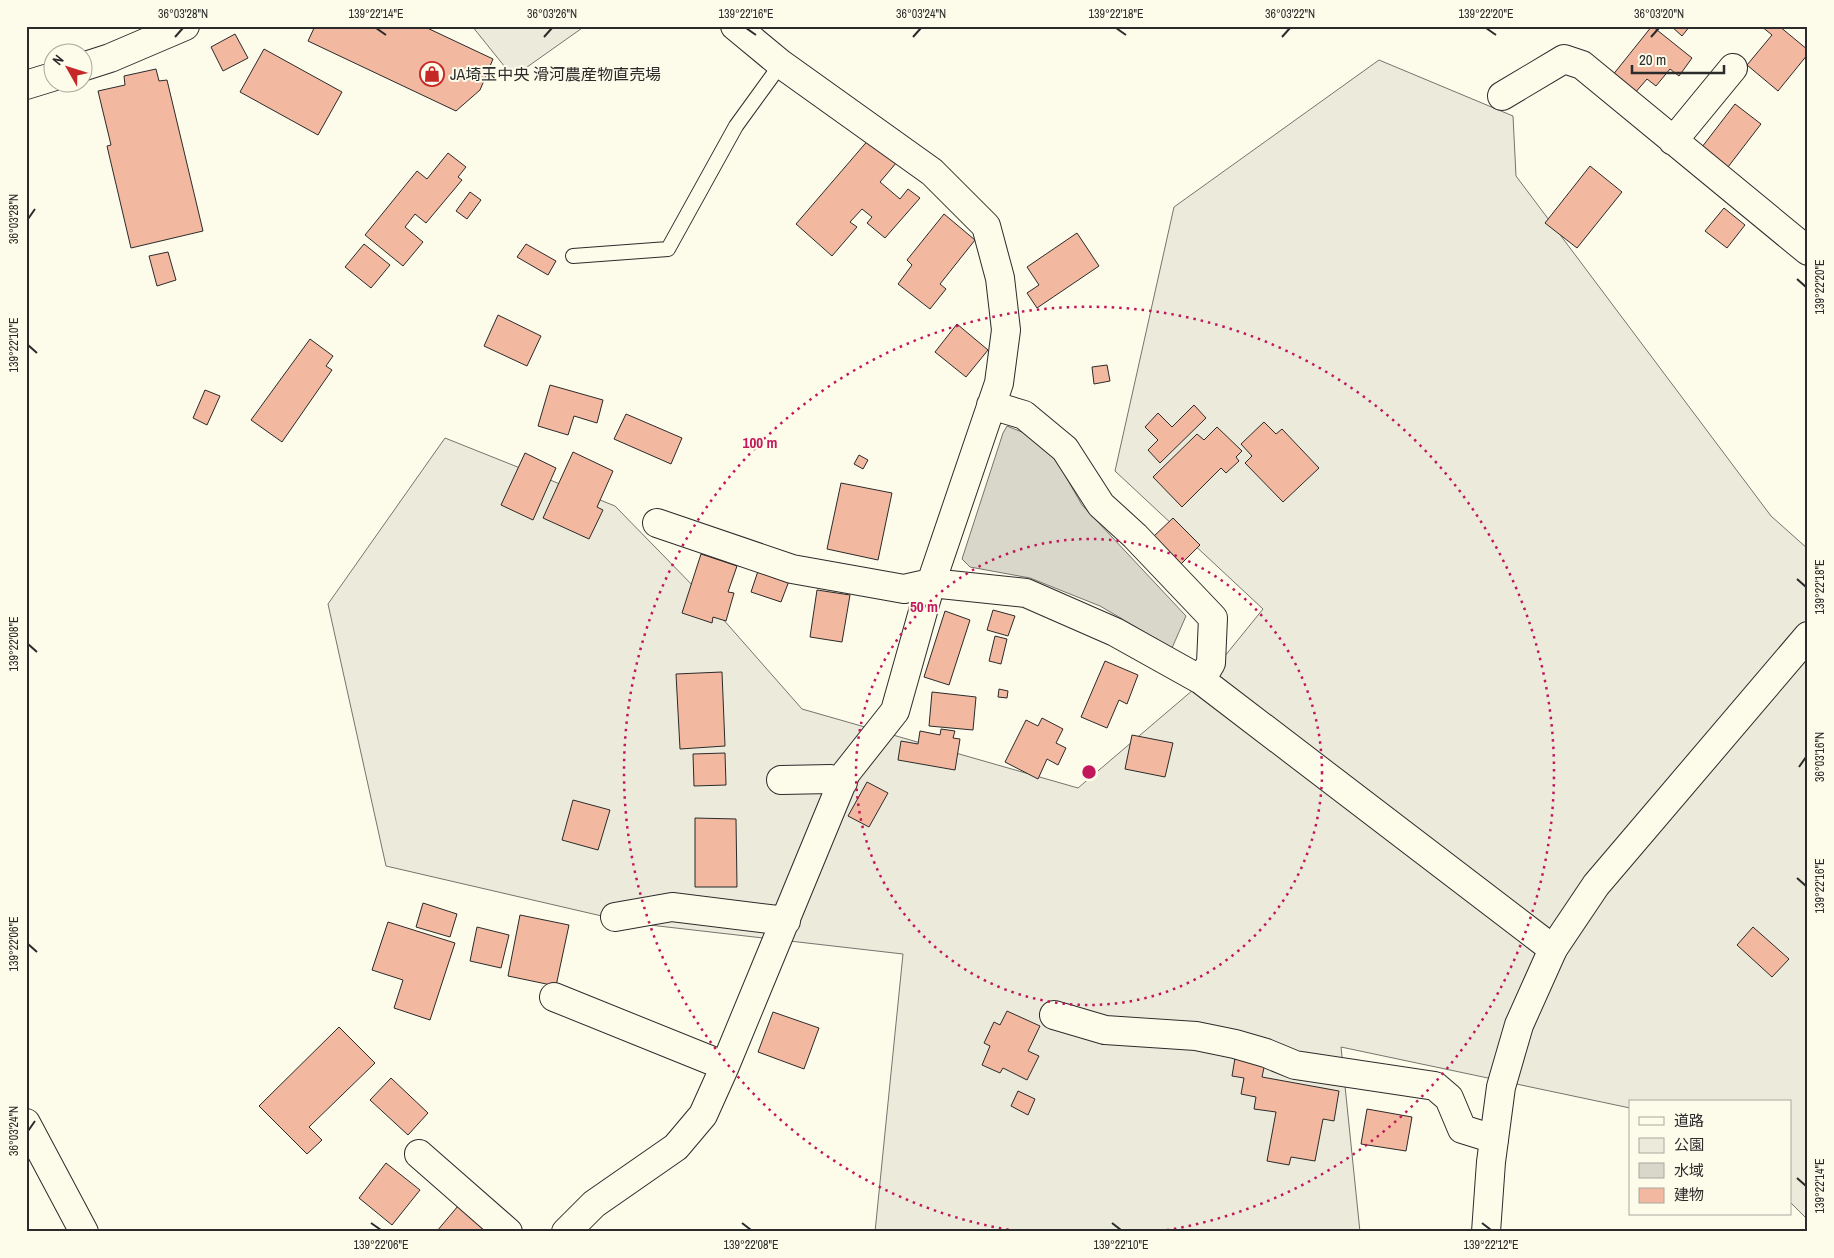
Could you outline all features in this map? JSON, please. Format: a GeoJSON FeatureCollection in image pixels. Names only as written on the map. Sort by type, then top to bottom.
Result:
{"type":"FeatureCollection","features":[{"type":"Feature","properties":{"kind":"street"},"geometry":{"type":"LineString","coordinates":[[92,64],[185,26]]}},
{"type":"Feature","properties":{"kind":"street"},"geometry":{"type":"LineString","coordinates":[[566,1232],[594,1204],[676,1147],[703,1115],[786,921],[846,773],[895,711],[931,583],[999,383],[1006,330],[1000,278],[986,226],[932,172],[781,64],[735,26]]}},
{"type":"Feature","properties":{"kind":"street"},"geometry":{"type":"LineString","coordinates":[[1502,96],[1564,59],[1582,65],[1808,251]]}},
{"type":"Feature","properties":{"kind":"street"},"geometry":{"type":"LineString","coordinates":[[1673,141],[1734,68]]}},
{"type":"Feature","properties":{"kind":"street"},"geometry":{"type":"LineString","coordinates":[[26,85],[42,80]]}},
{"type":"Feature","properties":{"kind":"street"},"geometry":{"type":"LineString","coordinates":[[991,405],[1024,415],[1065,448],[1101,505],[1135,536],[1212,618],[1211,663],[1201,680]]}},
{"type":"Feature","properties":{"kind":"street"},"geometry":{"type":"LineString","coordinates":[[657,523],[792,569],[904,589],[931,583],[1026,593],[1115,632],[1201,680],[1553,949]]}},
{"type":"Feature","properties":{"kind":"street"},"geometry":{"type":"LineString","coordinates":[[1486,1232],[1494,1139],[1501,1087],[1519,1025],[1553,949],[1596,885],[1808,636]]}},
{"type":"Feature","properties":{"kind":"street"},"geometry":{"type":"LineString","coordinates":[[781,780],[831,779],[843,782]]}},
{"type":"Feature","properties":{"kind":"street"},"geometry":{"type":"LineString","coordinates":[[615,918],[672,907],[786,921]]}},
{"type":"Feature","properties":{"kind":"street"},"geometry":{"type":"LineString","coordinates":[[554,997],[725,1066]]}},
{"type":"Feature","properties":{"kind":"street"},"geometry":{"type":"LineString","coordinates":[[1054,1015],[1105,1030],[1196,1036],[1266,1053],[1295,1065],[1435,1086],[1449,1098],[1462,1129],[1494,1139]]}},
{"type":"Feature","properties":{"kind":"street"},"geometry":{"type":"LineString","coordinates":[[26,1123],[84,1232]]}},
{"type":"Feature","properties":{"kind":"street"},"geometry":{"type":"LineString","coordinates":[[419,1154],[508,1232]]}},
{"type":"Feature","properties":{"kind":"lane"},"geometry":{"type":"LineString","coordinates":[[572,256],[668,249],[736,126],[781,64]]}},
{"type":"Feature","properties":{"kind":"green space"},"geometry":{"type":"Polygon","coordinates":[[[1379,60],[1513,116],[1516,176],[1771,516],[1808,549],[1808,1220],[1792,1204],[1792,1100],[1629,1100],[1629,1108],[1341,1047],[1360,1232],[875,1232],[903,954],[632,923],[386,866],[328,604],[445,438],[615,506],[700,593],[802,709],[1078,788],[1207,678],[1263,609],[1115,471],[1174,207],[1379,60]]]}},
{"type":"Feature","properties":{"kind":"shaded area"},"geometry":{"type":"Polygon","coordinates":[[[472,26],[585,26],[513,77],[472,26]]]}},
{"type":"Feature","properties":{"kind":"water"},"geometry":{"type":"Polygon","coordinates":[[[1007,426],[1022,432],[1054,456],[1082,505],[1186,616],[1172,648],[1100,606],[1030,578],[970,567],[962,559],[1003,433],[1007,426]]]}},
{"type":"Feature","properties":{"kind":"building","name":"JA埼玉中央 滑河農産物直売場"},"geometry":{"type":"Polygon","coordinates":[[[315,26],[423,26],[493,59],[480,90],[456,111],[308,41],[315,26]]]}},
{"type":"Feature","properties":{"kind":"building"},"geometry":{"type":"Polygon","coordinates":[[[1652,26],[1692,58],[1679,76],[1670,69],[1656,86],[1647,79],[1634,94],[1612,76],[1652,26]]]}},
{"type":"Feature","properties":{"kind":"building"},"geometry":{"type":"Polygon","coordinates":[[[1671,26],[1690,26],[1682,36],[1671,26]]]}},
{"type":"Feature","properties":{"kind":"building"},"geometry":{"type":"Polygon","coordinates":[[[1761,26],[1779,26],[1808,50],[1808,54],[1778,91],[1747,65],[1772,35],[1761,26]]]}},
{"type":"Feature","properties":{"kind":"building"},"geometry":{"type":"Polygon","coordinates":[[[235,34],[248,58],[223,71],[211,47],[235,34]]]}},
{"type":"Feature","properties":{"kind":"building"},"geometry":{"type":"Polygon","coordinates":[[[264,49],[342,92],[318,135],[240,92],[264,49]]]}},
{"type":"Feature","properties":{"kind":"building"},"geometry":{"type":"Polygon","coordinates":[[[156,69],[159,81],[167,80],[203,231],[131,248],[107,146],[111,145],[98,91],[125,85],[124,76],[156,69]]]}},
{"type":"Feature","properties":{"kind":"building"},"geometry":{"type":"Polygon","coordinates":[[[1735,104],[1761,124],[1728,167],[1702,147],[1735,104]]]}},
{"type":"Feature","properties":{"kind":"building"},"geometry":{"type":"Polygon","coordinates":[[[870,138],[897,162],[880,182],[900,199],[908,189],[920,198],[885,238],[867,223],[872,217],[862,209],[850,222],[857,227],[832,256],[796,224],[870,138]]]}},
{"type":"Feature","properties":{"kind":"building"},"geometry":{"type":"Polygon","coordinates":[[[448,153],[466,167],[458,177],[462,180],[426,223],[415,214],[405,227],[423,242],[403,266],[365,235],[417,171],[427,179],[448,153]]]}},
{"type":"Feature","properties":{"kind":"building"},"geometry":{"type":"Polygon","coordinates":[[[1590,166],[1622,192],[1577,248],[1545,223],[1590,166]]]}},
{"type":"Feature","properties":{"kind":"building"},"geometry":{"type":"Polygon","coordinates":[[[470,192],[481,200],[467,219],[456,211],[470,192]]]}},
{"type":"Feature","properties":{"kind":"building"},"geometry":{"type":"Polygon","coordinates":[[[1724,208],[1745,225],[1727,248],[1705,231],[1724,208]]]}},
{"type":"Feature","properties":{"kind":"building"},"geometry":{"type":"Polygon","coordinates":[[[944,214],[975,240],[940,284],[946,289],[930,309],[898,284],[912,265],[907,260],[944,214]]]}},
{"type":"Feature","properties":{"kind":"building"},"geometry":{"type":"Polygon","coordinates":[[[1077,233],[1099,266],[1037,308],[1027,293],[1039,285],[1027,267],[1077,233]]]}},
{"type":"Feature","properties":{"kind":"building"},"geometry":{"type":"Polygon","coordinates":[[[364,244],[390,265],[371,288],[345,267],[364,244]]]}},
{"type":"Feature","properties":{"kind":"building"},"geometry":{"type":"Polygon","coordinates":[[[526,244],[556,261],[548,275],[517,257],[526,244]]]}},
{"type":"Feature","properties":{"kind":"building"},"geometry":{"type":"Polygon","coordinates":[[[168,252],[176,280],[157,286],[149,256],[168,252]]]}},
{"type":"Feature","properties":{"kind":"building"},"geometry":{"type":"Polygon","coordinates":[[[498,315],[541,336],[527,366],[484,346],[498,315]]]}},
{"type":"Feature","properties":{"kind":"building"},"geometry":{"type":"Polygon","coordinates":[[[957,324],[988,350],[966,377],[935,352],[957,324]]]}},
{"type":"Feature","properties":{"kind":"building"},"geometry":{"type":"Polygon","coordinates":[[[310,339],[333,356],[326,366],[332,370],[282,442],[251,420],[310,339]]]}},
{"type":"Feature","properties":{"kind":"building"},"geometry":{"type":"Polygon","coordinates":[[[1107,365],[1110,381],[1094,384],[1092,367],[1107,365]]]}},
{"type":"Feature","properties":{"kind":"building"},"geometry":{"type":"Polygon","coordinates":[[[550,385],[603,400],[597,423],[574,416],[568,435],[538,426],[550,385]]]}},
{"type":"Feature","properties":{"kind":"building"},"geometry":{"type":"Polygon","coordinates":[[[205,390],[220,396],[207,425],[193,418],[205,390]]]}},
{"type":"Feature","properties":{"kind":"building"},"geometry":{"type":"Polygon","coordinates":[[[1194,405],[1206,418],[1160,463],[1148,450],[1158,440],[1145,427],[1158,413],[1172,427],[1194,405]]]}},
{"type":"Feature","properties":{"kind":"building"},"geometry":{"type":"Polygon","coordinates":[[[626,414],[682,438],[671,464],[614,439],[626,414]]]}},
{"type":"Feature","properties":{"kind":"building"},"geometry":{"type":"Polygon","coordinates":[[[1264,422],[1276,434],[1282,429],[1319,468],[1283,502],[1245,463],[1252,456],[1241,444],[1264,422]]]}},
{"type":"Feature","properties":{"kind":"building"},"geometry":{"type":"Polygon","coordinates":[[[1217,427],[1242,451],[1236,457],[1239,461],[1226,473],[1221,468],[1182,507],[1153,477],[1197,434],[1204,440],[1217,427]]]}},
{"type":"Feature","properties":{"kind":"building"},"geometry":{"type":"Polygon","coordinates":[[[573,452],[613,471],[597,507],[603,510],[589,539],[543,518],[573,452]]]}},
{"type":"Feature","properties":{"kind":"building"},"geometry":{"type":"Polygon","coordinates":[[[525,453],[556,468],[533,520],[501,505],[525,453]]]}},
{"type":"Feature","properties":{"kind":"building"},"geometry":{"type":"Polygon","coordinates":[[[859,455],[868,460],[863,469],[854,464],[859,455]]]}},
{"type":"Feature","properties":{"kind":"building"},"geometry":{"type":"Polygon","coordinates":[[[841,483],[892,493],[878,560],[827,549],[841,483]]]}},
{"type":"Feature","properties":{"kind":"building"},"geometry":{"type":"Polygon","coordinates":[[[1173,518],[1200,545],[1179,566],[1152,538],[1173,518]]]}},
{"type":"Feature","properties":{"kind":"building"},"geometry":{"type":"Polygon","coordinates":[[[701,554],[737,566],[728,592],[734,593],[726,621],[713,617],[712,623],[682,613],[701,554]]]}},
{"type":"Feature","properties":{"kind":"building"},"geometry":{"type":"Polygon","coordinates":[[[758,571],[789,581],[781,602],[751,592],[758,571]]]}},
{"type":"Feature","properties":{"kind":"building"},"geometry":{"type":"Polygon","coordinates":[[[817,590],[850,595],[842,642],[810,637],[817,590]]]}},
{"type":"Feature","properties":{"kind":"building"},"geometry":{"type":"Polygon","coordinates":[[[993,610],[1015,616],[1008,636],[987,630],[993,610]]]}},
{"type":"Feature","properties":{"kind":"building"},"geometry":{"type":"Polygon","coordinates":[[[945,611],[970,620],[949,685],[924,677],[945,611]]]}},
{"type":"Feature","properties":{"kind":"building"},"geometry":{"type":"Polygon","coordinates":[[[995,636],[1007,639],[1001,664],[989,661],[995,636]]]}},
{"type":"Feature","properties":{"kind":"building"},"geometry":{"type":"Polygon","coordinates":[[[1105,661],[1138,675],[1127,704],[1119,700],[1107,728],[1081,717],[1105,661]]]}},
{"type":"Feature","properties":{"kind":"building"},"geometry":{"type":"Polygon","coordinates":[[[722,672],[725,746],[680,749],[676,674],[722,672]]]}},
{"type":"Feature","properties":{"kind":"building"},"geometry":{"type":"Polygon","coordinates":[[[999,689],[1008,691],[1007,698],[998,697],[999,689]]]}},
{"type":"Feature","properties":{"kind":"building"},"geometry":{"type":"Polygon","coordinates":[[[932,692],[976,697],[973,730],[929,726],[932,692]]]}},
{"type":"Feature","properties":{"kind":"building"},"geometry":{"type":"Polygon","coordinates":[[[1042,718],[1063,729],[1056,743],[1066,748],[1058,765],[1047,759],[1038,779],[1005,762],[1026,720],[1038,726],[1042,718]]]}},
{"type":"Feature","properties":{"kind":"building"},"geometry":{"type":"Polygon","coordinates":[[[941,729],[955,731],[953,738],[960,739],[955,770],[898,760],[901,741],[918,744],[920,731],[940,735],[941,729]]]}},
{"type":"Feature","properties":{"kind":"building"},"geometry":{"type":"Polygon","coordinates":[[[1132,735],[1173,743],[1165,777],[1125,769],[1132,735]]]}},
{"type":"Feature","properties":{"kind":"building"},"geometry":{"type":"Polygon","coordinates":[[[725,753],[726,785],[694,786],[693,754],[725,753]]]}},
{"type":"Feature","properties":{"kind":"building"},"geometry":{"type":"Polygon","coordinates":[[[867,782],[888,793],[869,827],[848,816],[867,782]]]}},
{"type":"Feature","properties":{"kind":"building"},"geometry":{"type":"Polygon","coordinates":[[[573,800],[610,810],[598,850],[562,840],[573,800]]]}},
{"type":"Feature","properties":{"kind":"building"},"geometry":{"type":"Polygon","coordinates":[[[695,818],[736,819],[737,887],[695,887],[695,818]]]}},
{"type":"Feature","properties":{"kind":"building"},"geometry":{"type":"Polygon","coordinates":[[[423,903],[457,914],[450,937],[416,927],[423,903]]]}},
{"type":"Feature","properties":{"kind":"building"},"geometry":{"type":"Polygon","coordinates":[[[520,915],[569,925],[556,986],[508,976],[520,915]]]}},
{"type":"Feature","properties":{"kind":"building"},"geometry":{"type":"Polygon","coordinates":[[[388,922],[455,943],[430,1020],[394,1008],[403,980],[372,970],[388,922]]]}},
{"type":"Feature","properties":{"kind":"building"},"geometry":{"type":"Polygon","coordinates":[[[477,927],[509,935],[501,968],[470,961],[477,927]]]}},
{"type":"Feature","properties":{"kind":"building"},"geometry":{"type":"Polygon","coordinates":[[[1753,927],[1789,959],[1772,977],[1737,945],[1753,927]]]}},
{"type":"Feature","properties":{"kind":"building"},"geometry":{"type":"Polygon","coordinates":[[[1007,1011],[1040,1026],[1028,1051],[1039,1056],[1027,1080],[1003,1068],[1000,1073],[982,1065],[990,1046],[984,1043],[994,1022],[1000,1025],[1007,1011]]]}},
{"type":"Feature","properties":{"kind":"building"},"geometry":{"type":"Polygon","coordinates":[[[773,1012],[819,1028],[804,1069],[758,1052],[773,1012]]]}},
{"type":"Feature","properties":{"kind":"building"},"geometry":{"type":"Polygon","coordinates":[[[339,1027],[375,1063],[309,1127],[322,1140],[307,1154],[259,1106],[339,1027]]]}},
{"type":"Feature","properties":{"kind":"building"},"geometry":{"type":"Polygon","coordinates":[[[1235,1058],[1265,1063],[1262,1077],[1339,1091],[1334,1121],[1323,1119],[1315,1161],[1291,1157],[1289,1165],[1267,1161],[1276,1112],[1254,1109],[1256,1097],[1241,1094],[1244,1078],[1232,1076],[1235,1058]]]}},
{"type":"Feature","properties":{"kind":"building"},"geometry":{"type":"Polygon","coordinates":[[[391,1078],[428,1113],[408,1135],[370,1100],[391,1078]]]}},
{"type":"Feature","properties":{"kind":"building"},"geometry":{"type":"Polygon","coordinates":[[[1018,1091],[1035,1099],[1028,1115],[1011,1106],[1018,1091]]]}},
{"type":"Feature","properties":{"kind":"building"},"geometry":{"type":"Polygon","coordinates":[[[1367,1109],[1412,1117],[1406,1151],[1361,1144],[1367,1109]]]}},
{"type":"Feature","properties":{"kind":"building"},"geometry":{"type":"Polygon","coordinates":[[[386,1163],[420,1190],[392,1225],[359,1198],[386,1163]]]}},
{"type":"Feature","properties":{"kind":"building"},"geometry":{"type":"Polygon","coordinates":[[[458,1206],[490,1232],[437,1231],[458,1206]]]}},
{"type":"Feature","properties":{"kind":"place","name":"JA埼玉中央 滑河農産物直売場"},"geometry":{"type":"Point","coordinates":[432,74]}}]}
